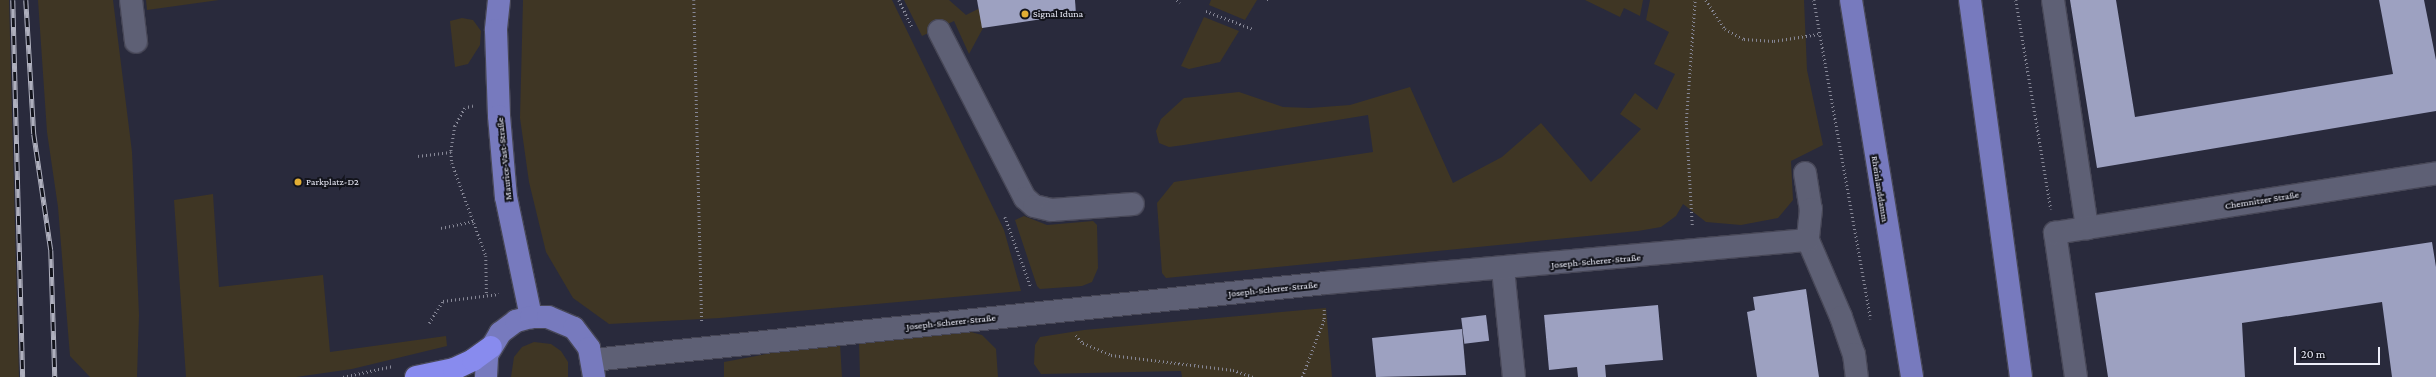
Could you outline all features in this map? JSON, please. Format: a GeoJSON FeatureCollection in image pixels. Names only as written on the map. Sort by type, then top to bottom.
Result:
{"type":"FeatureCollection","features":[{"type":"Feature","properties":{"kind":"highway"},"geometry":{"type":"LineString","coordinates":[[416,377],[454,369],[491,347]]}},
{"type":"Feature","properties":{"kind":"main road","name":"Maurice-Vast-Straße"},"geometry":{"type":"LineString","coordinates":[[499,0],[496,30],[499,116],[506,197],[531,317]]}},
{"type":"Feature","properties":{"kind":"main road","name":"Rheinlanddamm"},"geometry":{"type":"LineString","coordinates":[[1851,0],[1912,377]]}},
{"type":"Feature","properties":{"kind":"main road"},"geometry":{"type":"LineString","coordinates":[[1970,0],[2021,377]]}},
{"type":"Feature","properties":{"kind":"main road"},"geometry":{"type":"LineString","coordinates":[[486,377],[491,347],[509,326],[531,317],[548,317],[574,328],[589,348],[594,368]]}},
{"type":"Feature","properties":{"kind":"street"},"geometry":{"type":"LineString","coordinates":[[131,0],[136,42]]}},
{"type":"Feature","properties":{"kind":"street"},"geometry":{"type":"LineString","coordinates":[[2053,0],[2087,228]]}},
{"type":"Feature","properties":{"kind":"street"},"geometry":{"type":"LineString","coordinates":[[939,31],[1025,198],[1034,206],[1052,210],[1133,204]]}},
{"type":"Feature","properties":{"kind":"street"},"geometry":{"type":"LineString","coordinates":[[1805,173],[1811,209],[1808,240],[1841,317],[1854,354],[1857,377]]}},
{"type":"Feature","properties":{"kind":"street","name":"Chemnitzer Straße"},"geometry":{"type":"LineString","coordinates":[[2055,233],[2436,173]]}},
{"type":"Feature","properties":{"kind":"street"},"geometry":{"type":"LineString","coordinates":[[2055,233],[2076,377]]}},
{"type":"Feature","properties":{"kind":"street","name":"Joseph-Scherer-Straße"},"geometry":{"type":"LineString","coordinates":[[594,368],[702,347],[1325,283],[1694,252],[1808,240]]}},
{"type":"Feature","properties":{"kind":"street"},"geometry":{"type":"LineString","coordinates":[[1503,269],[1514,377]]}},
{"type":"Feature","properties":{"kind":"path"},"geometry":{"type":"LineString","coordinates":[[694,0],[702,347]]}},
{"type":"Feature","properties":{"kind":"path"},"geometry":{"type":"LineString","coordinates":[[1177,0],[1180,3]]}},
{"type":"Feature","properties":{"kind":"path"},"geometry":{"type":"LineString","coordinates":[[1694,252],[1687,186],[1686,122],[1695,0]]}},
{"type":"Feature","properties":{"kind":"path"},"geometry":{"type":"LineString","coordinates":[[1706,0],[1725,29],[1744,39],[1774,41],[1818,34]]}},
{"type":"Feature","properties":{"kind":"path"},"geometry":{"type":"LineString","coordinates":[[1814,0],[1818,34],[1872,325]]}},
{"type":"Feature","properties":{"kind":"path"},"geometry":{"type":"LineString","coordinates":[[2016,0],[2055,233]]}},
{"type":"Feature","properties":{"kind":"path"},"geometry":{"type":"LineString","coordinates":[[1206,11],[1253,29]]}},
{"type":"Feature","properties":{"kind":"path"},"geometry":{"type":"LineString","coordinates":[[479,105],[466,108],[455,126],[451,152],[452,163],[486,256],[487,295]]}},
{"type":"Feature","properties":{"kind":"path"},"geometry":{"type":"LineString","coordinates":[[418,156],[451,152]]}},
{"type":"Feature","properties":{"kind":"path"},"geometry":{"type":"LineString","coordinates":[[441,228],[473,221]]}},
{"type":"Feature","properties":{"kind":"path"},"geometry":{"type":"LineString","coordinates":[[1302,377],[1324,319],[1325,283]]}},
{"type":"Feature","properties":{"kind":"path"},"geometry":{"type":"LineString","coordinates":[[429,323],[443,301],[499,294]]}},
{"type":"Feature","properties":{"kind":"path"},"geometry":{"type":"LineString","coordinates":[[1074,332],[1083,343],[1111,355],[1233,370],[1253,377]]}},
{"type":"Feature","properties":{"kind":"shaded area"},"geometry":{"type":"Polygon","coordinates":[[[0,0],[9,0],[19,377],[0,377],[0,0]]]}},
{"type":"Feature","properties":{"kind":"shaded area"},"geometry":{"type":"Polygon","coordinates":[[[38,0],[113,0],[132,152],[139,315],[137,377],[90,377],[70,356],[58,207],[47,132],[38,0]]]}},
{"type":"Feature","properties":{"kind":"shaded area"},"geometry":{"type":"Polygon","coordinates":[[[146,0],[219,0],[147,10],[146,0]]]}},
{"type":"Feature","properties":{"kind":"shaded area"},"geometry":{"type":"Polygon","coordinates":[[[523,0],[892,0],[1004,230],[1021,291],[720,318],[609,324],[573,298],[546,252],[529,182],[520,118],[523,0]]]}},
{"type":"Feature","properties":{"kind":"shaded area"},"geometry":{"type":"Polygon","coordinates":[[[904,0],[949,0],[966,15],[980,8],[983,28],[969,54],[954,21],[922,36],[904,0]]]}},
{"type":"Feature","properties":{"kind":"shaded area"},"geometry":{"type":"Polygon","coordinates":[[[1211,0],[1257,0],[1245,20],[1209,5],[1211,0]]]}},
{"type":"Feature","properties":{"kind":"shaded area"},"geometry":{"type":"Polygon","coordinates":[[[1585,0],[1643,0],[1640,16],[1624,8],[1620,17],[1585,0]]]}},
{"type":"Feature","properties":{"kind":"shaded area"},"geometry":{"type":"Polygon","coordinates":[[[1650,0],[1804,0],[1807,70],[1823,145],[1791,161],[1793,200],[1778,218],[1741,225],[1706,222],[1683,204],[1676,216],[1661,227],[1638,231],[1166,278],[1162,273],[1157,203],[1174,182],[1373,152],[1368,115],[1184,145],[1169,147],[1159,143],[1156,131],[1161,119],[1184,98],[1239,92],[1283,107],[1310,108],[1350,105],[1410,87],[1453,183],[1502,157],[1541,123],[1591,182],[1641,129],[1620,114],[1635,93],[1657,110],[1675,74],[1654,64],[1669,32],[1646,20],[1650,0]]]}},
{"type":"Feature","properties":{"kind":"shaded area"},"geometry":{"type":"Polygon","coordinates":[[[1204,17],[1239,31],[1220,62],[1189,69],[1181,66],[1204,17]]]}},
{"type":"Feature","properties":{"kind":"shaded area"},"geometry":{"type":"Polygon","coordinates":[[[462,18],[473,20],[481,31],[480,45],[468,64],[455,67],[450,21],[462,18]]]}},
{"type":"Feature","properties":{"kind":"shaded area"},"geometry":{"type":"Polygon","coordinates":[[[213,194],[219,287],[323,275],[330,352],[446,336],[447,346],[352,369],[296,377],[186,377],[174,200],[213,194]]]}},
{"type":"Feature","properties":{"kind":"shaded area"},"geometry":{"type":"Polygon","coordinates":[[[1024,216],[1047,225],[1093,221],[1097,225],[1098,268],[1092,282],[1082,286],[1040,289],[1037,286],[1015,220],[1024,216]]]}},
{"type":"Feature","properties":{"kind":"shaded area"},"geometry":{"type":"Polygon","coordinates":[[[1326,308],[1332,377],[1182,377],[1181,371],[1041,374],[1034,364],[1035,345],[1040,337],[1084,330],[1326,308]]]}},
{"type":"Feature","properties":{"kind":"shaded area"},"geometry":{"type":"Polygon","coordinates":[[[971,332],[982,335],[996,349],[998,377],[860,377],[859,342],[971,332]]]}},
{"type":"Feature","properties":{"kind":"shaded area"},"geometry":{"type":"Polygon","coordinates":[[[534,342],[551,344],[561,351],[568,362],[568,377],[511,377],[514,357],[522,347],[534,342]]]}},
{"type":"Feature","properties":{"kind":"shaded area"},"geometry":{"type":"Polygon","coordinates":[[[840,344],[842,377],[724,377],[724,362],[787,350],[840,344]]]}},
{"type":"Feature","properties":{"kind":"building","name":"Signal Iduna"},"geometry":{"type":"Polygon","coordinates":[[[977,0],[1075,0],[1076,14],[982,28],[977,0]]]}},
{"type":"Feature","properties":{"kind":"building"},"geometry":{"type":"Polygon","coordinates":[[[2070,0],[2116,0],[2135,117],[2393,74],[2379,0],[2424,0],[2436,60],[2436,111],[2097,168],[2070,0]]]}},
{"type":"Feature","properties":{"kind":"building"},"geometry":{"type":"Polygon","coordinates":[[[2432,242],[2436,267],[2436,377],[2392,377],[2382,302],[2242,323],[2245,377],[2108,377],[2095,293],[2432,242]]]}},
{"type":"Feature","properties":{"kind":"building"},"geometry":{"type":"Polygon","coordinates":[[[1806,289],[1819,377],[1757,377],[1747,312],[1755,310],[1753,297],[1806,289]]]}},
{"type":"Feature","properties":{"kind":"building"},"geometry":{"type":"Polygon","coordinates":[[[1658,305],[1663,360],[1605,365],[1606,377],[1578,377],[1577,367],[1549,370],[1544,315],[1658,305]]]}},
{"type":"Feature","properties":{"kind":"building"},"geometry":{"type":"Polygon","coordinates":[[[1486,315],[1489,341],[1464,344],[1461,318],[1486,315]]]}},
{"type":"Feature","properties":{"kind":"building"},"geometry":{"type":"Polygon","coordinates":[[[1462,329],[1466,375],[1376,377],[1372,338],[1462,329]]]}},
{"type":"Feature","properties":{"kind":"railway"},"geometry":{"type":"LineString","coordinates":[[13,0],[23,377]]}},
{"type":"Feature","properties":{"kind":"railway"},"geometry":{"type":"LineString","coordinates":[[26,0],[34,134],[51,250],[55,377]]}},
{"type":"Feature","properties":{"kind":"place","name":"Signal Iduna"},"geometry":{"type":"Point","coordinates":[1025,14]}},
{"type":"Feature","properties":{"kind":"place","name":"Parkplatz-D2"},"geometry":{"type":"Point","coordinates":[298,182]}}]}
